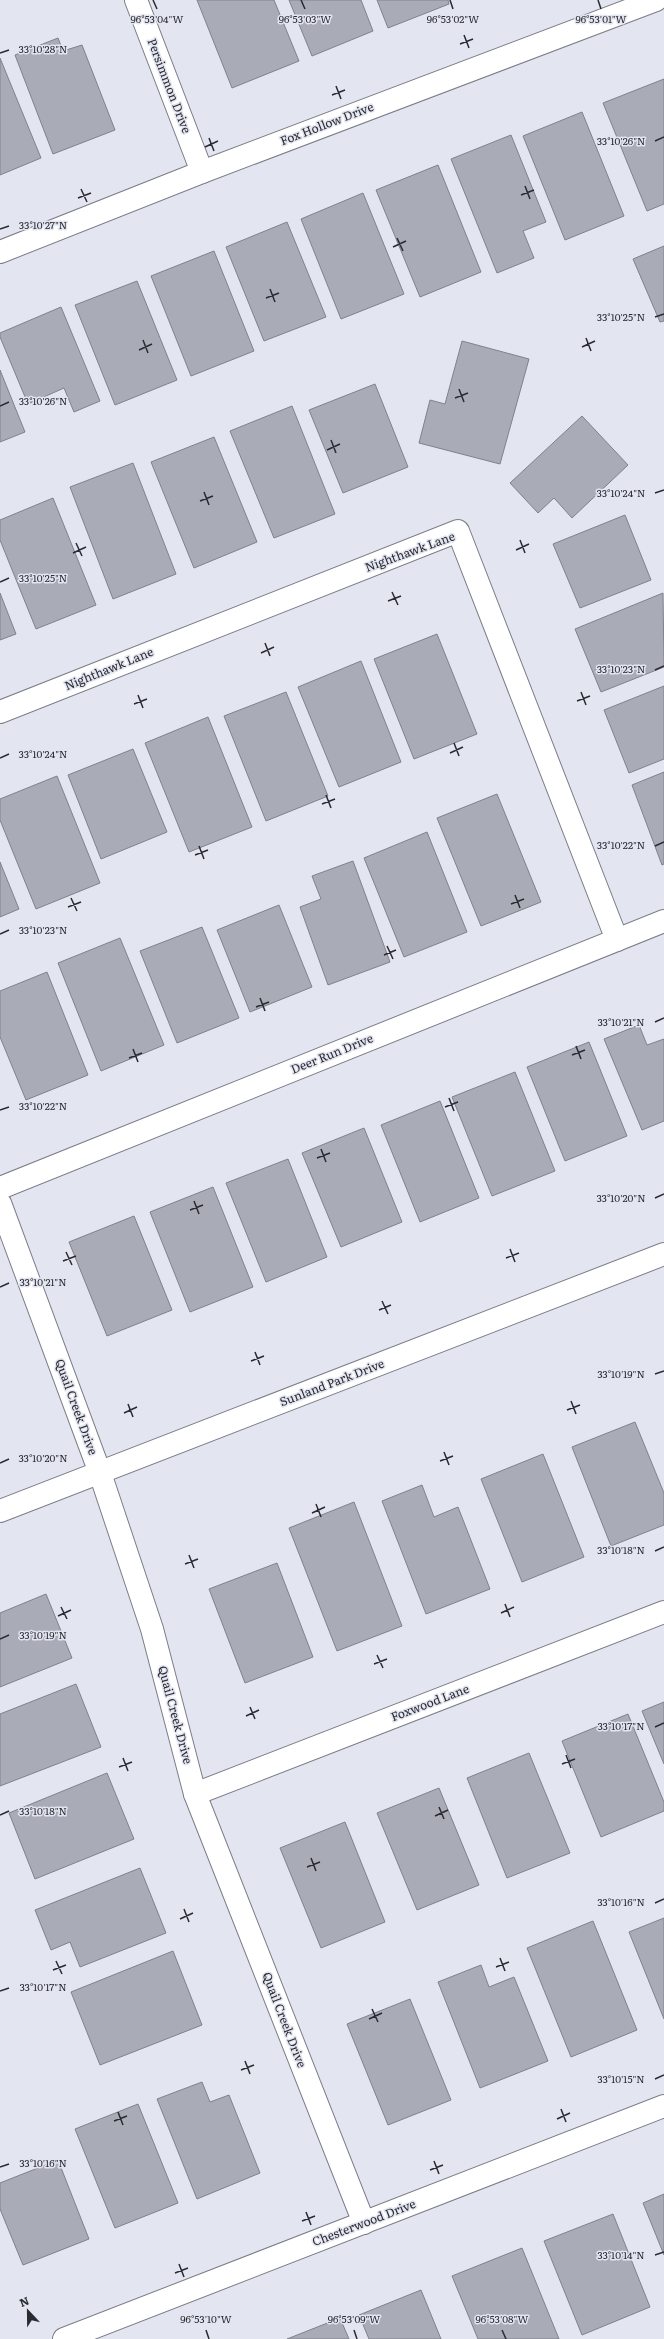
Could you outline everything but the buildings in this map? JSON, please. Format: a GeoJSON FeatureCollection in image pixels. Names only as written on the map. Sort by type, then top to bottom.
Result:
{"type":"FeatureCollection","features":[{"type":"Feature","properties":{"kind":"street","name":"Persimmon Drive"},"geometry":{"type":"LineString","coordinates":[[136,0],[202,172]]}},
{"type":"Feature","properties":{"kind":"street","name":"Fox Hollow Drive"},"geometry":{"type":"LineString","coordinates":[[0,252],[202,172],[656,0]]}},
{"type":"Feature","properties":{"kind":"street","name":"Nighthawk Lane"},"geometry":{"type":"LineString","coordinates":[[0,712],[458,531],[617,940]]}},
{"type":"Feature","properties":{"kind":"street","name":"Deer Run Drive"},"geometry":{"type":"LineString","coordinates":[[0,1188],[664,921]]}},
{"type":"Feature","properties":{"kind":"street","name":"Quail Creek Drive"},"geometry":{"type":"LineString","coordinates":[[0,1203],[100,1473],[152,1629],[195,1794],[364,2223]]}},
{"type":"Feature","properties":{"kind":"street","name":"Sunland Park Drive"},"geometry":{"type":"LineString","coordinates":[[0,1511],[664,1254]]}},
{"type":"Feature","properties":{"kind":"street","name":"Foxwood Lane"},"geometry":{"type":"LineString","coordinates":[[195,1794],[664,1612]]}},
{"type":"Feature","properties":{"kind":"street","name":"Chesterwood Drive"},"geometry":{"type":"LineString","coordinates":[[64,2339],[664,2106]]}}]}
